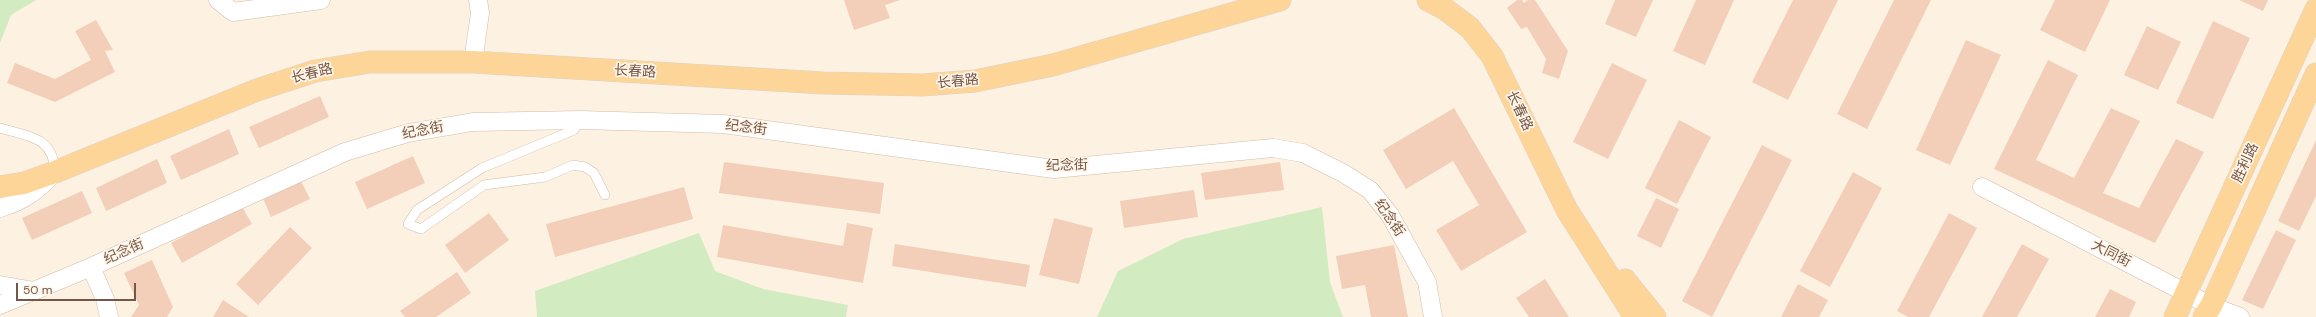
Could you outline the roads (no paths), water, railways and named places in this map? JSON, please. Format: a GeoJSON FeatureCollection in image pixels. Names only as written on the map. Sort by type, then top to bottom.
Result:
{"type":"FeatureCollection","features":[{"type":"Feature","properties":{"kind":"main road","name":"长春路"},"geometry":{"type":"LineString","coordinates":[[0,187],[24,182],[55,172],[257,90],[315,71],[370,62],[474,62],[823,83],[922,85],[975,81],[1054,65],[1240,6],[1280,0]]}},
{"type":"Feature","properties":{"kind":"main road","name":"长春路"},"geometry":{"type":"LineString","coordinates":[[1428,0],[1445,9],[1470,28],[1492,56],[1550,176],[1586,242],[1634,317]]}},
{"type":"Feature","properties":{"kind":"main road","name":"胜利路"},"geometry":{"type":"LineString","coordinates":[[2175,317],[2316,9]]}},
{"type":"Feature","properties":{"kind":"main road","name":"胜利路"},"geometry":{"type":"LineString","coordinates":[[2208,311],[2316,74]]}},
{"type":"Feature","properties":{"kind":"main road","name":"长春路"},"geometry":{"type":"LineString","coordinates":[[1586,242],[1590,263],[1599,284],[1619,317]]}},
{"type":"Feature","properties":{"kind":"main road","name":"长春路"},"geometry":{"type":"LineString","coordinates":[[1586,242],[1606,258],[1655,317]]}},
{"type":"Feature","properties":{"kind":"street"},"geometry":{"type":"LineString","coordinates":[[218,0],[234,12],[321,0]]}},
{"type":"Feature","properties":{"kind":"street"},"geometry":{"type":"LineString","coordinates":[[474,62],[480,13],[478,0]]}},
{"type":"Feature","properties":{"kind":"street","name":"纪念街"},"geometry":{"type":"LineString","coordinates":[[0,305],[91,267],[345,152],[408,132],[473,122],[580,120],[722,124],[1054,168],[1273,148],[1303,153],[1343,173],[1370,190],[1390,215],[1427,282],[1433,317]]}},
{"type":"Feature","properties":{"kind":"street"},"geometry":{"type":"LineString","coordinates":[[0,208],[20,202],[39,189],[55,172]]}},
{"type":"Feature","properties":{"kind":"street","name":"大同街"},"geometry":{"type":"LineString","coordinates":[[1982,187],[2186,293],[2208,311],[2240,317]]}},
{"type":"Feature","properties":{"kind":"street"},"geometry":{"type":"LineString","coordinates":[[91,267],[105,299],[109,317]]}},
{"type":"Feature","properties":{"kind":"street"},"geometry":{"type":"LineString","coordinates":[[0,285],[35,291]]}},
{"type":"Feature","properties":{"kind":"lane"},"geometry":{"type":"LineString","coordinates":[[580,120],[574,130],[482,168],[417,210],[408,224],[421,229],[484,185],[545,177],[573,165],[585,167],[594,173],[605,195]]}},
{"type":"Feature","properties":{"kind":"lane"},"geometry":{"type":"LineString","coordinates":[[0,128],[46,144],[55,158],[55,172]]}}]}
